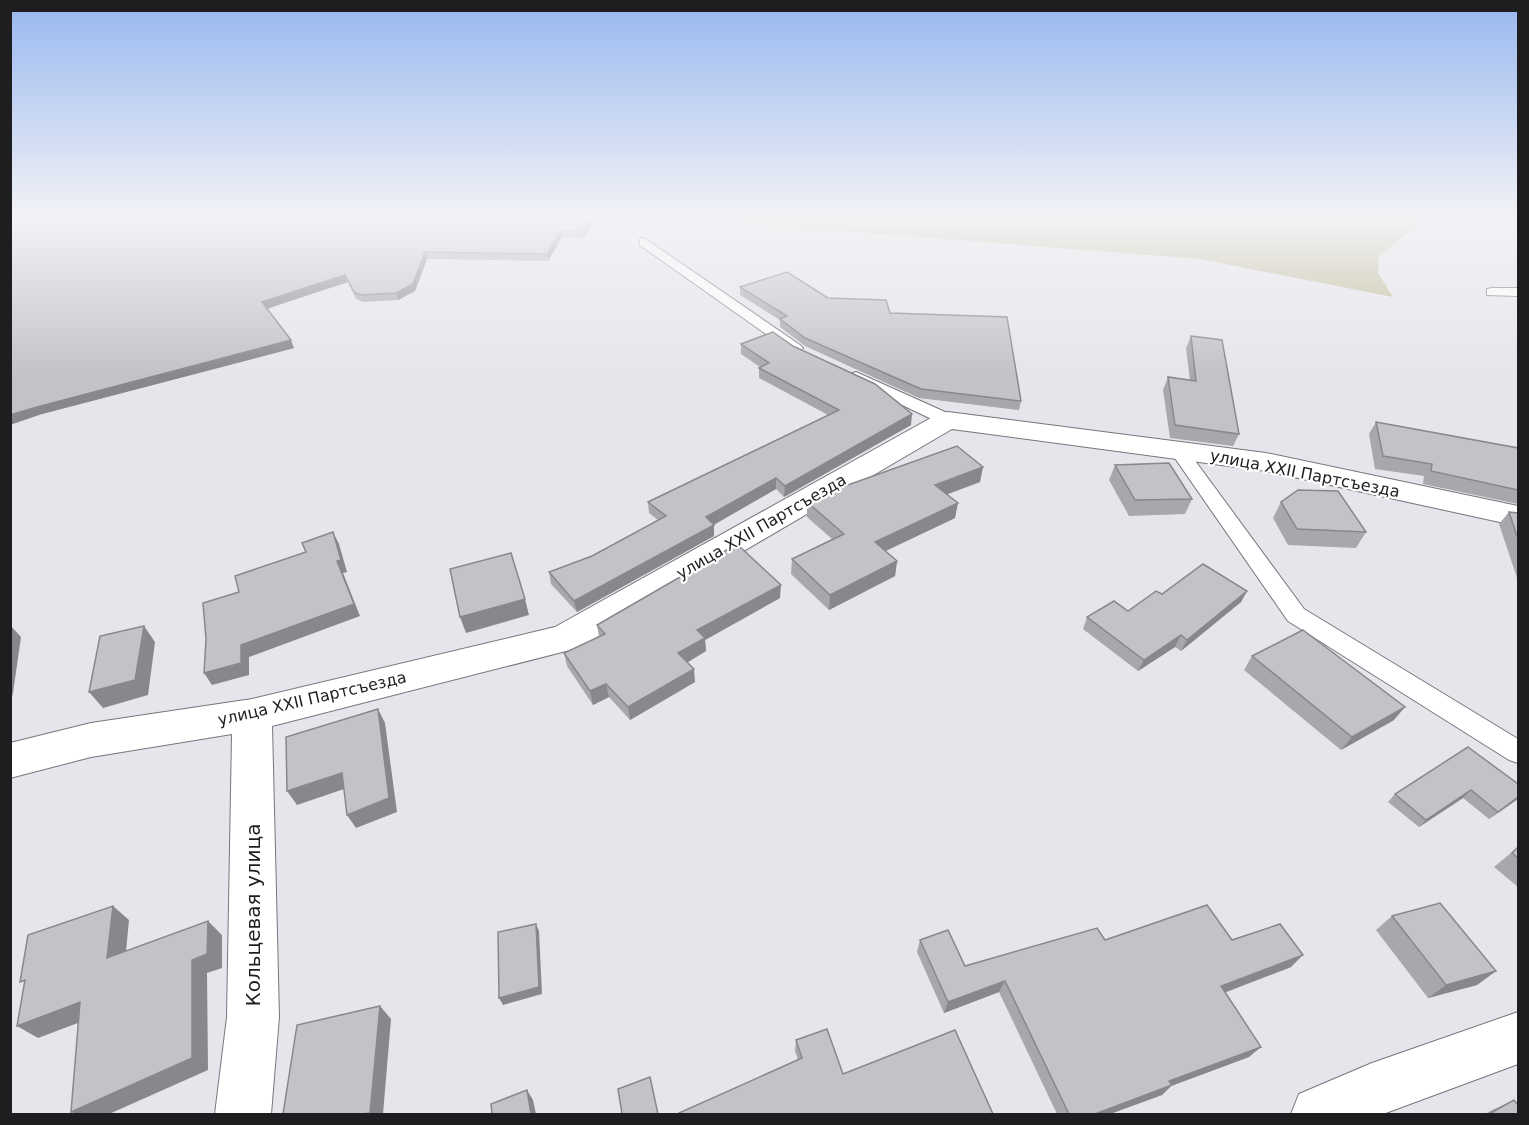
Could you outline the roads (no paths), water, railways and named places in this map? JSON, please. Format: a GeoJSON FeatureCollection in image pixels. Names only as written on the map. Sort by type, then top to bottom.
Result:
{"type":"FeatureCollection","features":[{"type":"Feature","properties":{"kind":"street","name":"улица XXII Партсъезда"},"geometry":{"type":"LineString","coordinates":[[10,761],[91,740],[252,715],[565,638],[948,420],[1266,462],[1518,516]]}},
{"type":"Feature","properties":{"kind":"street","name":"Кольцевая улица"},"geometry":{"type":"LineString","coordinates":[[243,1114],[253,1017],[252,715]]}},
{"type":"Feature","properties":{"kind":"street"},"geometry":{"type":"LineString","coordinates":[[1319,1114],[1379,1103],[1518,1038]]}},
{"type":"Feature","properties":{"kind":"lane"},"geometry":{"type":"LineString","coordinates":[[686,270],[810,356]]}},
{"type":"Feature","properties":{"kind":"lane"},"geometry":{"type":"LineString","coordinates":[[1492,292],[1518,292]]}},
{"type":"Feature","properties":{"kind":"lane"},"geometry":{"type":"LineString","coordinates":[[842,371],[948,420]]}},
{"type":"Feature","properties":{"kind":"lane"},"geometry":{"type":"LineString","coordinates":[[1179,451],[1296,615],[1518,752]]}}]}
